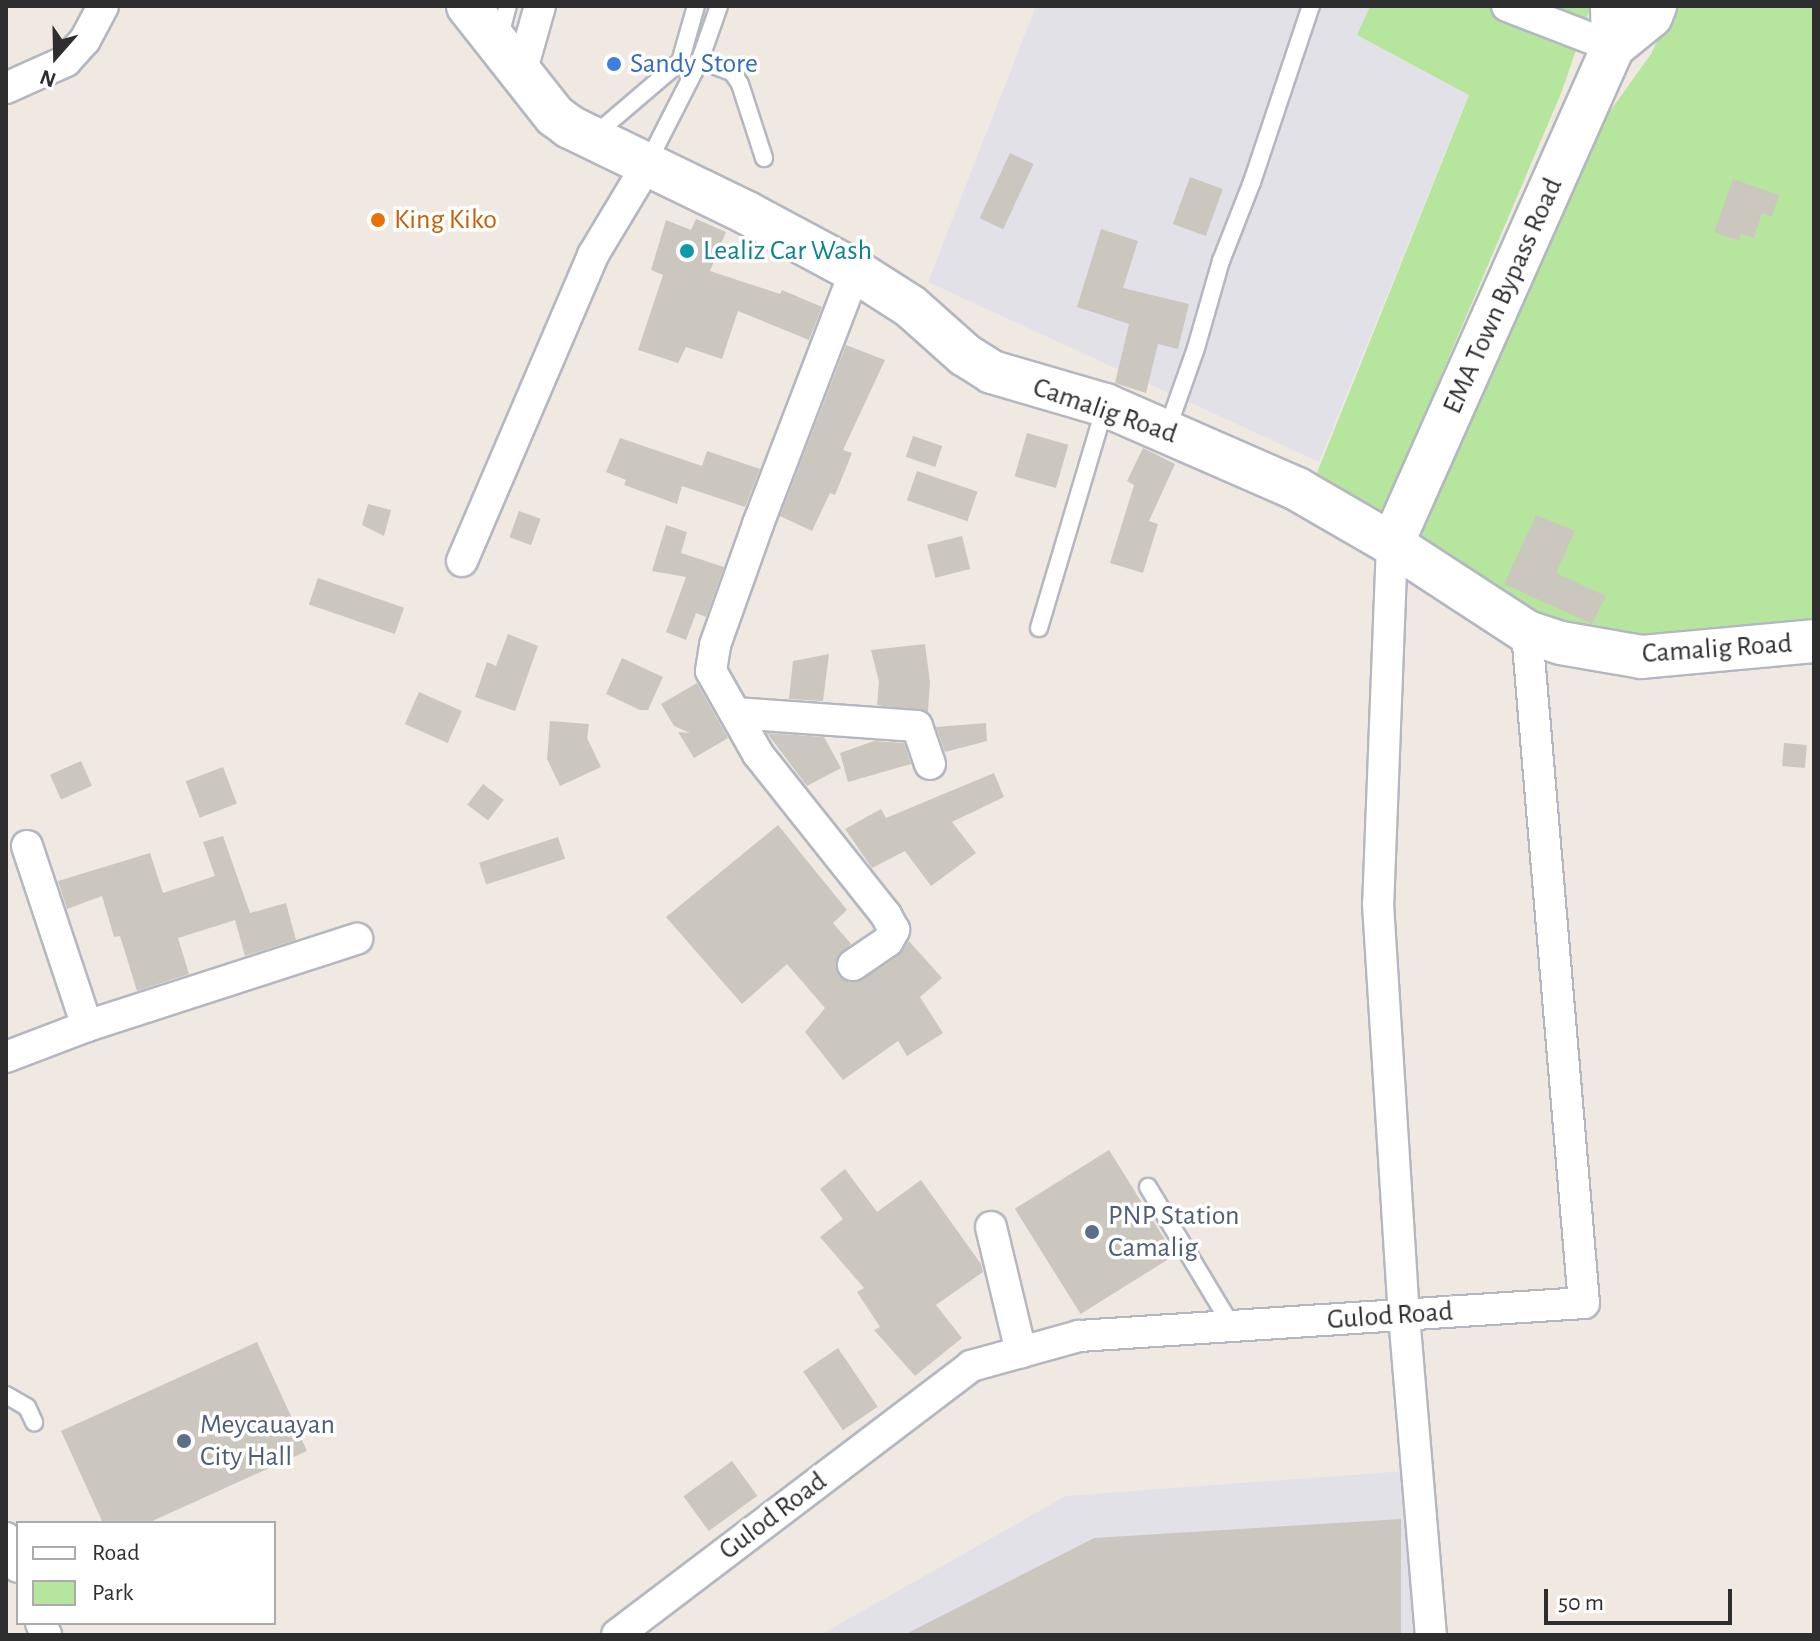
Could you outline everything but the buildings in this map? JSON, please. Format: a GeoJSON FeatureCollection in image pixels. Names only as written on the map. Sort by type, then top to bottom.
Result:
{"type":"FeatureCollection","features":[{"type":"Feature","properties":{"kind":"main road","name":"Camalig Road"},"geometry":{"type":"LineString","coordinates":[[468,6],[509,41],[555,116],[583,134],[747,213],[855,271],[910,306],[965,355],[992,372],[1105,405],[1297,489],[1392,544],[1527,632],[1561,643],[1642,657],[1814,641]]}},
{"type":"Feature","properties":{"kind":"main road","name":"EMA Town Bypass Road"},"geometry":{"type":"LineString","coordinates":[[1392,544],[1613,47],[1612,6]]}},
{"type":"Feature","properties":{"kind":"main road","name":"EMA Town Bypass Road"},"geometry":{"type":"LineString","coordinates":[[1613,47],[1651,16],[1655,6]]}},
{"type":"Feature","properties":{"kind":"street"},"geometry":{"type":"LineString","coordinates":[[6,88],[66,61],[85,40],[103,6]]}},
{"type":"Feature","properties":{"kind":"street"},"geometry":{"type":"LineString","coordinates":[[509,41],[540,6]]}},
{"type":"Feature","properties":{"kind":"street"},"geometry":{"type":"LineString","coordinates":[[1507,6],[1613,47]]}},
{"type":"Feature","properties":{"kind":"street"},"geometry":{"type":"LineString","coordinates":[[462,561],[593,255],[647,165]]}},
{"type":"Feature","properties":{"kind":"street"},"geometry":{"type":"LineString","coordinates":[[853,965],[888,941],[894,930],[886,915],[758,754],[711,671],[715,645],[855,271]]}},
{"type":"Feature","properties":{"kind":"street"},"geometry":{"type":"LineString","coordinates":[[1392,544],[1378,904],[1404,1315],[1431,1635]]}},
{"type":"Feature","properties":{"kind":"street","name":"Gulod Road"},"geometry":{"type":"LineString","coordinates":[[617,1635],[971,1366],[1079,1336],[1584,1303],[1527,632]]}},
{"type":"Feature","properties":{"kind":"street"},"geometry":{"type":"LineString","coordinates":[[735,713],[917,726],[930,764]]}},
{"type":"Feature","properties":{"kind":"street"},"geometry":{"type":"LineString","coordinates":[[27,846],[87,1026]]}},
{"type":"Feature","properties":{"kind":"street"},"geometry":{"type":"LineString","coordinates":[[6,1057],[87,1026],[357,939]]}},
{"type":"Feature","properties":{"kind":"street"},"geometry":{"type":"LineString","coordinates":[[991,1227],[1021,1352]]}},
{"type":"Feature","properties":{"kind":"street"},"geometry":{"type":"LineString","coordinates":[[6,1538],[16,1562]]}},
{"type":"Feature","properties":{"kind":"lane"},"geometry":{"type":"LineString","coordinates":[[583,134],[605,126],[680,62],[696,6]]}},
{"type":"Feature","properties":{"kind":"lane"},"geometry":{"type":"LineString","coordinates":[[647,165],[700,60],[719,6]]}},
{"type":"Feature","properties":{"kind":"lane"},"geometry":{"type":"LineString","coordinates":[[1167,430],[1196,348],[1221,261],[1252,182],[1311,6]]}},
{"type":"Feature","properties":{"kind":"lane"},"geometry":{"type":"LineString","coordinates":[[700,60],[732,72],[740,84],[764,158]]}},
{"type":"Feature","properties":{"kind":"lane"},"geometry":{"type":"LineString","coordinates":[[1039,628],[1105,405]]}},
{"type":"Feature","properties":{"kind":"lane"},"geometry":{"type":"LineString","coordinates":[[1148,1187],[1232,1326]]}},
{"type":"Feature","properties":{"kind":"lane"},"geometry":{"type":"LineString","coordinates":[[6,1395],[27,1407],[34,1422]]}},
{"type":"Feature","properties":{"kind":"shaded area"},"geometry":{"type":"Polygon","coordinates":[[[1036,6],[1370,6],[1357,35],[1469,94],[1319,462],[928,282],[1036,6]]]}},
{"type":"Feature","properties":{"kind":"shaded area"},"geometry":{"type":"Polygon","coordinates":[[[1406,1471],[1416,1635],[820,1635],[1066,1496],[1406,1471]]]}},
{"type":"Feature","properties":{"kind":"green space"},"geometry":{"type":"Polygon","coordinates":[[[1370,6],[1591,6],[1562,91],[1374,533],[1308,495],[1469,95],[1357,35],[1370,6]]]}},
{"type":"Feature","properties":{"kind":"green space"},"geometry":{"type":"Polygon","coordinates":[[[1673,6],[1814,6],[1814,641],[1561,643],[1409,555],[1598,128],[1651,54],[1673,6]]]}},
{"type":"Feature","properties":{"kind":"place","name":"Sandy Store"},"geometry":{"type":"Point","coordinates":[614,64]}},
{"type":"Feature","properties":{"kind":"place","name":"King Kiko"},"geometry":{"type":"Point","coordinates":[378,220]}},
{"type":"Feature","properties":{"kind":"place","name":"Lealiz Car Wash"},"geometry":{"type":"Point","coordinates":[687,251]}},
{"type":"Feature","properties":{"kind":"place","name":"PNP Station Camalig"},"geometry":{"type":"Point","coordinates":[1092,1232]}},
{"type":"Feature","properties":{"kind":"place","name":"Meycauayan City Hall"},"geometry":{"type":"Point","coordinates":[184,1441]}}]}
